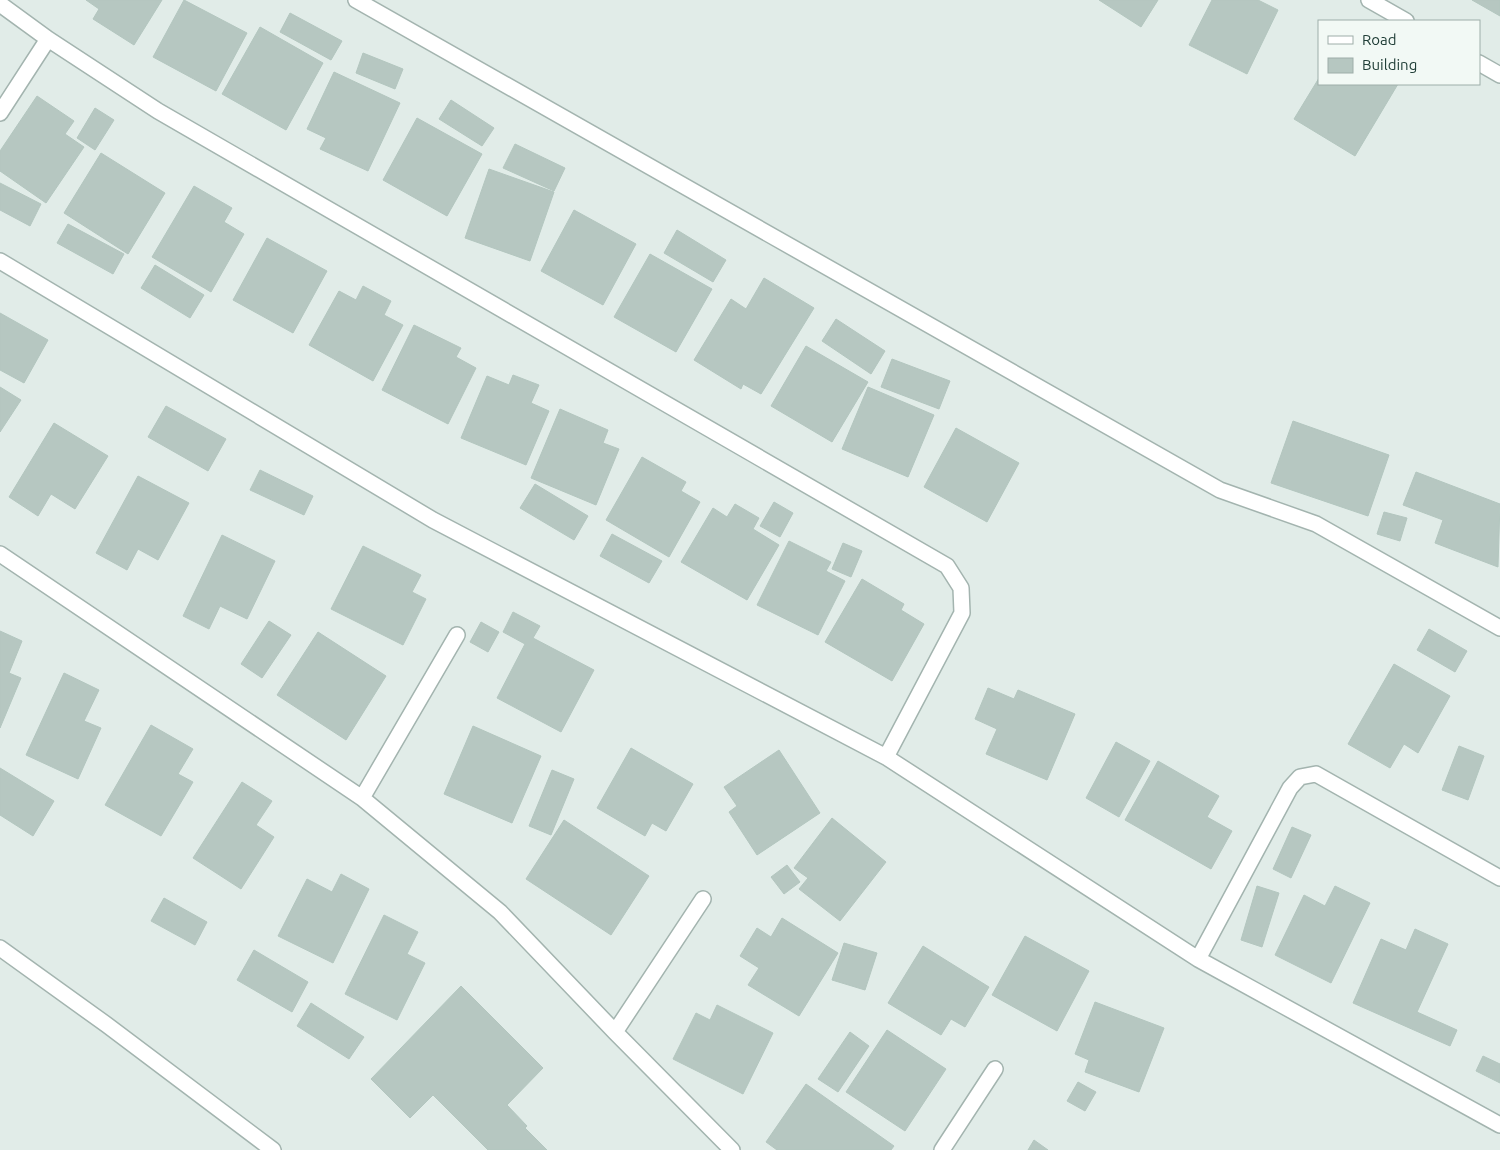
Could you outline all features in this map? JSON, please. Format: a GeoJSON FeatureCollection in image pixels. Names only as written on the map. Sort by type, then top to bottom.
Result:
{"type":"FeatureCollection","features":[{"type":"Feature","properties":{"kind":"street"},"geometry":{"type":"LineString","coordinates":[[356,0],[1220,490],[1316,524],[1500,628]]}},
{"type":"Feature","properties":{"kind":"street"},"geometry":{"type":"LineString","coordinates":[[1368,0],[1404,20]]}},
{"type":"Feature","properties":{"kind":"street"},"geometry":{"type":"LineString","coordinates":[[0,4],[48,39],[158,111],[947,566],[961,588],[962,613],[886,758]]}},
{"type":"Feature","properties":{"kind":"street"},"geometry":{"type":"LineString","coordinates":[[0,113],[48,39]]}},
{"type":"Feature","properties":{"kind":"street"},"geometry":{"type":"LineString","coordinates":[[1480,64],[1500,75]]}},
{"type":"Feature","properties":{"kind":"street"},"geometry":{"type":"LineString","coordinates":[[0,261],[433,520],[886,758],[1198,959],[1500,1125]]}},
{"type":"Feature","properties":{"kind":"street"},"geometry":{"type":"LineString","coordinates":[[0,554],[362,798],[500,912],[614,1032],[732,1150]]}},
{"type":"Feature","properties":{"kind":"street"},"geometry":{"type":"LineString","coordinates":[[362,798],[457,635]]}},
{"type":"Feature","properties":{"kind":"street"},"geometry":{"type":"LineString","coordinates":[[1198,959],[1290,788],[1300,777],[1316,774],[1500,878]]}},
{"type":"Feature","properties":{"kind":"street"},"geometry":{"type":"LineString","coordinates":[[614,1032],[703,899]]}},
{"type":"Feature","properties":{"kind":"street"},"geometry":{"type":"LineString","coordinates":[[0,948],[107,1025],[272,1150]]}},
{"type":"Feature","properties":{"kind":"street"},"geometry":{"type":"LineString","coordinates":[[942,1150],[995,1069]]}},
{"type":"Feature","properties":{"kind":"building"},"geometry":{"type":"Polygon","coordinates":[[[86,0],[162,0],[134,45],[93,19],[99,9],[86,0]]]}},
{"type":"Feature","properties":{"kind":"building"},"geometry":{"type":"Polygon","coordinates":[[[184,0],[247,33],[216,91],[153,57],[184,0]]]}},
{"type":"Feature","properties":{"kind":"building"},"geometry":{"type":"Polygon","coordinates":[[[1099,0],[1158,0],[1141,27],[1099,0]]]}},
{"type":"Feature","properties":{"kind":"building"},"geometry":{"type":"Polygon","coordinates":[[[1212,0],[1258,0],[1278,10],[1247,74],[1189,45],[1212,0]]]}},
{"type":"Feature","properties":{"kind":"building"},"geometry":{"type":"Polygon","coordinates":[[[1472,0],[1500,0],[1500,16],[1472,0]]]}},
{"type":"Feature","properties":{"kind":"building"},"geometry":{"type":"Polygon","coordinates":[[[290,13],[342,41],[331,60],[280,32],[290,13]]]}},
{"type":"Feature","properties":{"kind":"building"},"geometry":{"type":"Polygon","coordinates":[[[260,27],[323,63],[286,130],[222,94],[260,27]]]}},
{"type":"Feature","properties":{"kind":"building"},"geometry":{"type":"Polygon","coordinates":[[[363,53],[403,69],[395,89],[356,73],[363,53]]]}},
{"type":"Feature","properties":{"kind":"building"},"geometry":{"type":"Polygon","coordinates":[[[334,72],[400,103],[368,171],[320,149],[326,138],[307,129],[334,72]]]}},
{"type":"Feature","properties":{"kind":"building"},"geometry":{"type":"Polygon","coordinates":[[[1318,80],[1318,85],[1397,85],[1355,156],[1294,119],[1318,80]]]}},
{"type":"Feature","properties":{"kind":"building"},"geometry":{"type":"Polygon","coordinates":[[[37,96],[74,121],[65,134],[84,147],[46,203],[0,171],[0,151],[37,96]]]}},
{"type":"Feature","properties":{"kind":"building"},"geometry":{"type":"Polygon","coordinates":[[[451,100],[494,128],[482,146],[439,119],[451,100]]]}},
{"type":"Feature","properties":{"kind":"building"},"geometry":{"type":"Polygon","coordinates":[[[95,108],[114,120],[95,150],[77,138],[95,108]]]}},
{"type":"Feature","properties":{"kind":"building"},"geometry":{"type":"Polygon","coordinates":[[[417,118],[482,154],[447,216],[383,180],[417,118]]]}},
{"type":"Feature","properties":{"kind":"building"},"geometry":{"type":"Polygon","coordinates":[[[515,144],[565,168],[554,191],[503,168],[515,144]]]}},
{"type":"Feature","properties":{"kind":"building"},"geometry":{"type":"Polygon","coordinates":[[[101,153],[165,193],[128,254],[64,213],[101,153]]]}},
{"type":"Feature","properties":{"kind":"building"},"geometry":{"type":"Polygon","coordinates":[[[489,169],[554,192],[530,261],[465,238],[489,169]]]}},
{"type":"Feature","properties":{"kind":"building"},"geometry":{"type":"Polygon","coordinates":[[[0,183],[41,204],[30,226],[0,210],[0,183]]]}},
{"type":"Feature","properties":{"kind":"building"},"geometry":{"type":"Polygon","coordinates":[[[194,186],[232,208],[224,222],[244,234],[211,292],[152,257],[194,186]]]}},
{"type":"Feature","properties":{"kind":"building"},"geometry":{"type":"Polygon","coordinates":[[[574,210],[636,244],[603,305],[541,271],[574,210]]]}},
{"type":"Feature","properties":{"kind":"building"},"geometry":{"type":"Polygon","coordinates":[[[68,224],[124,254],[113,274],[57,243],[68,224]]]}},
{"type":"Feature","properties":{"kind":"building"},"geometry":{"type":"Polygon","coordinates":[[[677,230],[726,260],[713,282],[664,253],[677,230]]]}},
{"type":"Feature","properties":{"kind":"building"},"geometry":{"type":"Polygon","coordinates":[[[267,238],[327,271],[293,333],[233,300],[267,238]]]}},
{"type":"Feature","properties":{"kind":"building"},"geometry":{"type":"Polygon","coordinates":[[[650,254],[712,289],[676,352],[614,317],[650,254]]]}},
{"type":"Feature","properties":{"kind":"building"},"geometry":{"type":"Polygon","coordinates":[[[155,265],[204,295],[190,318],[141,288],[155,265]]]}},
{"type":"Feature","properties":{"kind":"building"},"geometry":{"type":"Polygon","coordinates":[[[764,278],[814,308],[761,394],[743,384],[741,389],[694,360],[731,299],[746,309],[764,278]]]}},
{"type":"Feature","properties":{"kind":"building"},"geometry":{"type":"Polygon","coordinates":[[[363,286],[391,301],[384,315],[403,325],[373,381],[309,345],[339,291],[356,300],[363,286]]]}},
{"type":"Feature","properties":{"kind":"building"},"geometry":{"type":"Polygon","coordinates":[[[0,313],[48,340],[24,383],[0,370],[0,313]]]}},
{"type":"Feature","properties":{"kind":"building"},"geometry":{"type":"Polygon","coordinates":[[[836,319],[885,351],[871,374],[822,341],[836,319]]]}},
{"type":"Feature","properties":{"kind":"building"},"geometry":{"type":"Polygon","coordinates":[[[414,325],[461,348],[456,357],[476,368],[448,424],[382,390],[414,325]]]}},
{"type":"Feature","properties":{"kind":"building"},"geometry":{"type":"Polygon","coordinates":[[[806,346],[868,382],[832,442],[771,406],[806,346]]]}},
{"type":"Feature","properties":{"kind":"building"},"geometry":{"type":"Polygon","coordinates":[[[892,359],[950,381],[939,409],[881,387],[892,359]]]}},
{"type":"Feature","properties":{"kind":"building"},"geometry":{"type":"Polygon","coordinates":[[[513,375],[539,385],[531,403],[549,411],[526,465],[461,438],[487,376],[509,385],[513,375]]]}},
{"type":"Feature","properties":{"kind":"building"},"geometry":{"type":"Polygon","coordinates":[[[0,387],[21,400],[0,432],[0,387]]]}},
{"type":"Feature","properties":{"kind":"building"},"geometry":{"type":"Polygon","coordinates":[[[868,387],[934,415],[908,477],[842,449],[868,387]]]}},
{"type":"Feature","properties":{"kind":"building"},"geometry":{"type":"Polygon","coordinates":[[[166,406],[226,439],[208,471],[148,437],[166,406]]]}},
{"type":"Feature","properties":{"kind":"building"},"geometry":{"type":"Polygon","coordinates":[[[560,409],[608,430],[603,443],[619,449],[596,505],[531,478],[560,409]]]}},
{"type":"Feature","properties":{"kind":"building"},"geometry":{"type":"Polygon","coordinates":[[[1293,421],[1389,455],[1368,516],[1271,483],[1293,421]]]}},
{"type":"Feature","properties":{"kind":"building"},"geometry":{"type":"Polygon","coordinates":[[[54,423],[108,456],[75,509],[51,494],[38,516],[9,497],[54,423]]]}},
{"type":"Feature","properties":{"kind":"building"},"geometry":{"type":"Polygon","coordinates":[[[956,428],[1019,463],[987,522],[924,487],[956,428]]]}},
{"type":"Feature","properties":{"kind":"building"},"geometry":{"type":"Polygon","coordinates":[[[642,457],[686,482],[681,491],[700,502],[669,557],[606,520],[642,457]]]}},
{"type":"Feature","properties":{"kind":"building"},"geometry":{"type":"Polygon","coordinates":[[[260,470],[313,496],[304,515],[250,490],[260,470]]]}},
{"type":"Feature","properties":{"kind":"building"},"geometry":{"type":"Polygon","coordinates":[[[1416,472],[1500,504],[1498,567],[1435,543],[1443,520],[1403,505],[1416,472]]]}},
{"type":"Feature","properties":{"kind":"building"},"geometry":{"type":"Polygon","coordinates":[[[138,476],[189,503],[158,560],[138,549],[127,570],[96,553],[138,476]]]}},
{"type":"Feature","properties":{"kind":"building"},"geometry":{"type":"Polygon","coordinates":[[[535,484],[588,516],[574,540],[520,508],[535,484]]]}},
{"type":"Feature","properties":{"kind":"building"},"geometry":{"type":"Polygon","coordinates":[[[774,502],[793,513],[780,537],[760,526],[774,502]]]}},
{"type":"Feature","properties":{"kind":"building"},"geometry":{"type":"Polygon","coordinates":[[[735,504],[759,518],[753,529],[779,545],[747,600],[681,562],[713,508],[727,517],[735,504]]]}},
{"type":"Feature","properties":{"kind":"building"},"geometry":{"type":"Polygon","coordinates":[[[1384,512],[1407,518],[1400,541],[1377,534],[1384,512]]]}},
{"type":"Feature","properties":{"kind":"building"},"geometry":{"type":"Polygon","coordinates":[[[612,534],[662,561],[649,583],[600,556],[612,534]]]}},
{"type":"Feature","properties":{"kind":"building"},"geometry":{"type":"Polygon","coordinates":[[[222,535],[275,561],[247,619],[220,606],[209,629],[183,616],[222,535]]]}},
{"type":"Feature","properties":{"kind":"building"},"geometry":{"type":"Polygon","coordinates":[[[789,541],[831,562],[826,571],[845,581],[818,635],[757,605],[789,541]]]}},
{"type":"Feature","properties":{"kind":"building"},"geometry":{"type":"Polygon","coordinates":[[[843,543],[862,551],[851,577],[832,569],[843,543]]]}},
{"type":"Feature","properties":{"kind":"building"},"geometry":{"type":"Polygon","coordinates":[[[363,546],[421,575],[412,592],[426,599],[403,645],[331,609],[363,546]]]}},
{"type":"Feature","properties":{"kind":"building"},"geometry":{"type":"Polygon","coordinates":[[[862,579],[904,604],[901,610],[924,624],[892,681],[825,642],[862,579]]]}},
{"type":"Feature","properties":{"kind":"building"},"geometry":{"type":"Polygon","coordinates":[[[513,612],[540,626],[533,638],[594,670],[561,732],[497,698],[525,644],[503,632],[513,612]]]}},
{"type":"Feature","properties":{"kind":"building"},"geometry":{"type":"Polygon","coordinates":[[[269,621],[291,635],[262,678],[241,664],[269,621]]]}},
{"type":"Feature","properties":{"kind":"building"},"geometry":{"type":"Polygon","coordinates":[[[481,622],[499,632],[488,652],[470,642],[481,622]]]}},
{"type":"Feature","properties":{"kind":"building"},"geometry":{"type":"Polygon","coordinates":[[[1429,629],[1467,651],[1455,672],[1417,650],[1429,629]]]}},
{"type":"Feature","properties":{"kind":"building"},"geometry":{"type":"Polygon","coordinates":[[[0,631],[22,641],[9,673],[21,678],[0,728],[0,631]]]}},
{"type":"Feature","properties":{"kind":"building"},"geometry":{"type":"Polygon","coordinates":[[[318,632],[386,676],[346,740],[277,695],[318,632]]]}},
{"type":"Feature","properties":{"kind":"building"},"geometry":{"type":"Polygon","coordinates":[[[1394,664],[1450,696],[1418,753],[1404,744],[1390,768],[1348,744],[1394,664]]]}},
{"type":"Feature","properties":{"kind":"building"},"geometry":{"type":"Polygon","coordinates":[[[64,673],[99,690],[84,721],[101,728],[78,779],[26,755],[64,673]]]}},
{"type":"Feature","properties":{"kind":"building"},"geometry":{"type":"Polygon","coordinates":[[[988,688],[1014,699],[1018,690],[1075,714],[1047,780],[986,754],[997,729],[975,719],[988,688]]]}},
{"type":"Feature","properties":{"kind":"building"},"geometry":{"type":"Polygon","coordinates":[[[151,725],[193,749],[178,774],[193,782],[161,836],[105,805],[151,725]]]}},
{"type":"Feature","properties":{"kind":"building"},"geometry":{"type":"Polygon","coordinates":[[[473,726],[541,756],[512,823],[444,794],[473,726]]]}},
{"type":"Feature","properties":{"kind":"building"},"geometry":{"type":"Polygon","coordinates":[[[1116,742],[1150,761],[1119,817],[1086,798],[1116,742]]]}},
{"type":"Feature","properties":{"kind":"building"},"geometry":{"type":"Polygon","coordinates":[[[1459,746],[1484,756],[1468,800],[1442,790],[1459,746]]]}},
{"type":"Feature","properties":{"kind":"building"},"geometry":{"type":"Polygon","coordinates":[[[631,748],[693,784],[666,831],[652,823],[645,836],[597,808],[631,748]]]}},
{"type":"Feature","properties":{"kind":"building"},"geometry":{"type":"Polygon","coordinates":[[[779,750],[820,813],[757,855],[729,812],[737,806],[724,787],[779,750]]]}},
{"type":"Feature","properties":{"kind":"building"},"geometry":{"type":"Polygon","coordinates":[[[1158,761],[1219,796],[1207,817],[1232,831],[1211,869],[1125,820],[1158,761]]]}},
{"type":"Feature","properties":{"kind":"building"},"geometry":{"type":"Polygon","coordinates":[[[0,768],[54,801],[33,836],[0,815],[0,768]]]}},
{"type":"Feature","properties":{"kind":"building"},"geometry":{"type":"Polygon","coordinates":[[[552,770],[574,779],[551,835],[529,826],[552,770]]]}},
{"type":"Feature","properties":{"kind":"building"},"geometry":{"type":"Polygon","coordinates":[[[242,782],[272,801],[256,825],[274,837],[241,889],[193,858],[242,782]]]}},
{"type":"Feature","properties":{"kind":"building"},"geometry":{"type":"Polygon","coordinates":[[[832,818],[886,862],[840,921],[799,889],[808,878],[794,868],[832,818]]]}},
{"type":"Feature","properties":{"kind":"building"},"geometry":{"type":"Polygon","coordinates":[[[564,820],[649,876],[611,935],[526,879],[564,820]]]}},
{"type":"Feature","properties":{"kind":"building"},"geometry":{"type":"Polygon","coordinates":[[[1292,827],[1311,835],[1291,878],[1273,869],[1292,827]]]}},
{"type":"Feature","properties":{"kind":"building"},"geometry":{"type":"Polygon","coordinates":[[[787,865],[800,882],[784,894],[771,877],[787,865]]]}},
{"type":"Feature","properties":{"kind":"building"},"geometry":{"type":"Polygon","coordinates":[[[341,874],[369,889],[333,963],[278,936],[307,879],[332,892],[341,874]]]}},
{"type":"Feature","properties":{"kind":"building"},"geometry":{"type":"Polygon","coordinates":[[[1257,886],[1279,893],[1262,947],[1241,940],[1257,886]]]}},
{"type":"Feature","properties":{"kind":"building"},"geometry":{"type":"Polygon","coordinates":[[[1335,886],[1370,903],[1331,983],[1275,955],[1304,895],[1325,906],[1335,886]]]}},
{"type":"Feature","properties":{"kind":"building"},"geometry":{"type":"Polygon","coordinates":[[[164,898],[207,922],[195,945],[151,921],[164,898]]]}},
{"type":"Feature","properties":{"kind":"building"},"geometry":{"type":"Polygon","coordinates":[[[384,915],[418,932],[407,954],[425,963],[397,1020],[345,994],[384,915]]]}},
{"type":"Feature","properties":{"kind":"building"},"geometry":{"type":"Polygon","coordinates":[[[782,918],[838,953],[799,1016],[748,985],[759,968],[740,956],[757,928],[771,937],[782,918]]]}},
{"type":"Feature","properties":{"kind":"building"},"geometry":{"type":"Polygon","coordinates":[[[1415,929],[1448,944],[1417,1012],[1457,1030],[1450,1046],[1353,1003],[1381,939],[1406,950],[1415,929]]]}},
{"type":"Feature","properties":{"kind":"building"},"geometry":{"type":"Polygon","coordinates":[[[1025,936],[1089,971],[1057,1031],[992,995],[1025,936]]]}},
{"type":"Feature","properties":{"kind":"building"},"geometry":{"type":"Polygon","coordinates":[[[844,943],[877,953],[865,990],[832,980],[844,943]]]}},
{"type":"Feature","properties":{"kind":"building"},"geometry":{"type":"Polygon","coordinates":[[[923,946],[989,987],[965,1027],[951,1019],[941,1035],[888,1003],[923,946]]]}},
{"type":"Feature","properties":{"kind":"building"},"geometry":{"type":"Polygon","coordinates":[[[254,950],[308,982],[292,1012],[237,980],[254,950]]]}},
{"type":"Feature","properties":{"kind":"building"},"geometry":{"type":"Polygon","coordinates":[[[461,986],[543,1068],[507,1105],[527,1126],[525,1128],[547,1150],[488,1150],[433,1095],[410,1118],[371,1079],[461,986]]]}},
{"type":"Feature","properties":{"kind":"building"},"geometry":{"type":"Polygon","coordinates":[[[1095,1002],[1164,1028],[1139,1092],[1085,1072],[1089,1060],[1075,1054],[1095,1002]]]}},
{"type":"Feature","properties":{"kind":"building"},"geometry":{"type":"Polygon","coordinates":[[[311,1003],[364,1037],[349,1059],[297,1026],[311,1003]]]}},
{"type":"Feature","properties":{"kind":"building"},"geometry":{"type":"Polygon","coordinates":[[[717,1005],[773,1033],[743,1094],[673,1059],[696,1013],[710,1020],[717,1005]]]}},
{"type":"Feature","properties":{"kind":"building"},"geometry":{"type":"Polygon","coordinates":[[[887,1030],[946,1069],[905,1131],[846,1092],[887,1030]]]}},
{"type":"Feature","properties":{"kind":"building"},"geometry":{"type":"Polygon","coordinates":[[[850,1032],[869,1046],[838,1092],[818,1079],[850,1032]]]}},
{"type":"Feature","properties":{"kind":"building"},"geometry":{"type":"Polygon","coordinates":[[[1483,1056],[1500,1064],[1500,1083],[1476,1071],[1483,1056]]]}},
{"type":"Feature","properties":{"kind":"building"},"geometry":{"type":"Polygon","coordinates":[[[1078,1082],[1096,1092],[1085,1111],[1067,1101],[1078,1082]]]}},
{"type":"Feature","properties":{"kind":"building"},"geometry":{"type":"Polygon","coordinates":[[[806,1084],[894,1146],[891,1150],[777,1150],[766,1142],[806,1084]]]}},
{"type":"Feature","properties":{"kind":"building"},"geometry":{"type":"Polygon","coordinates":[[[1034,1140],[1048,1150],[1028,1150],[1034,1140]]]}}]}
